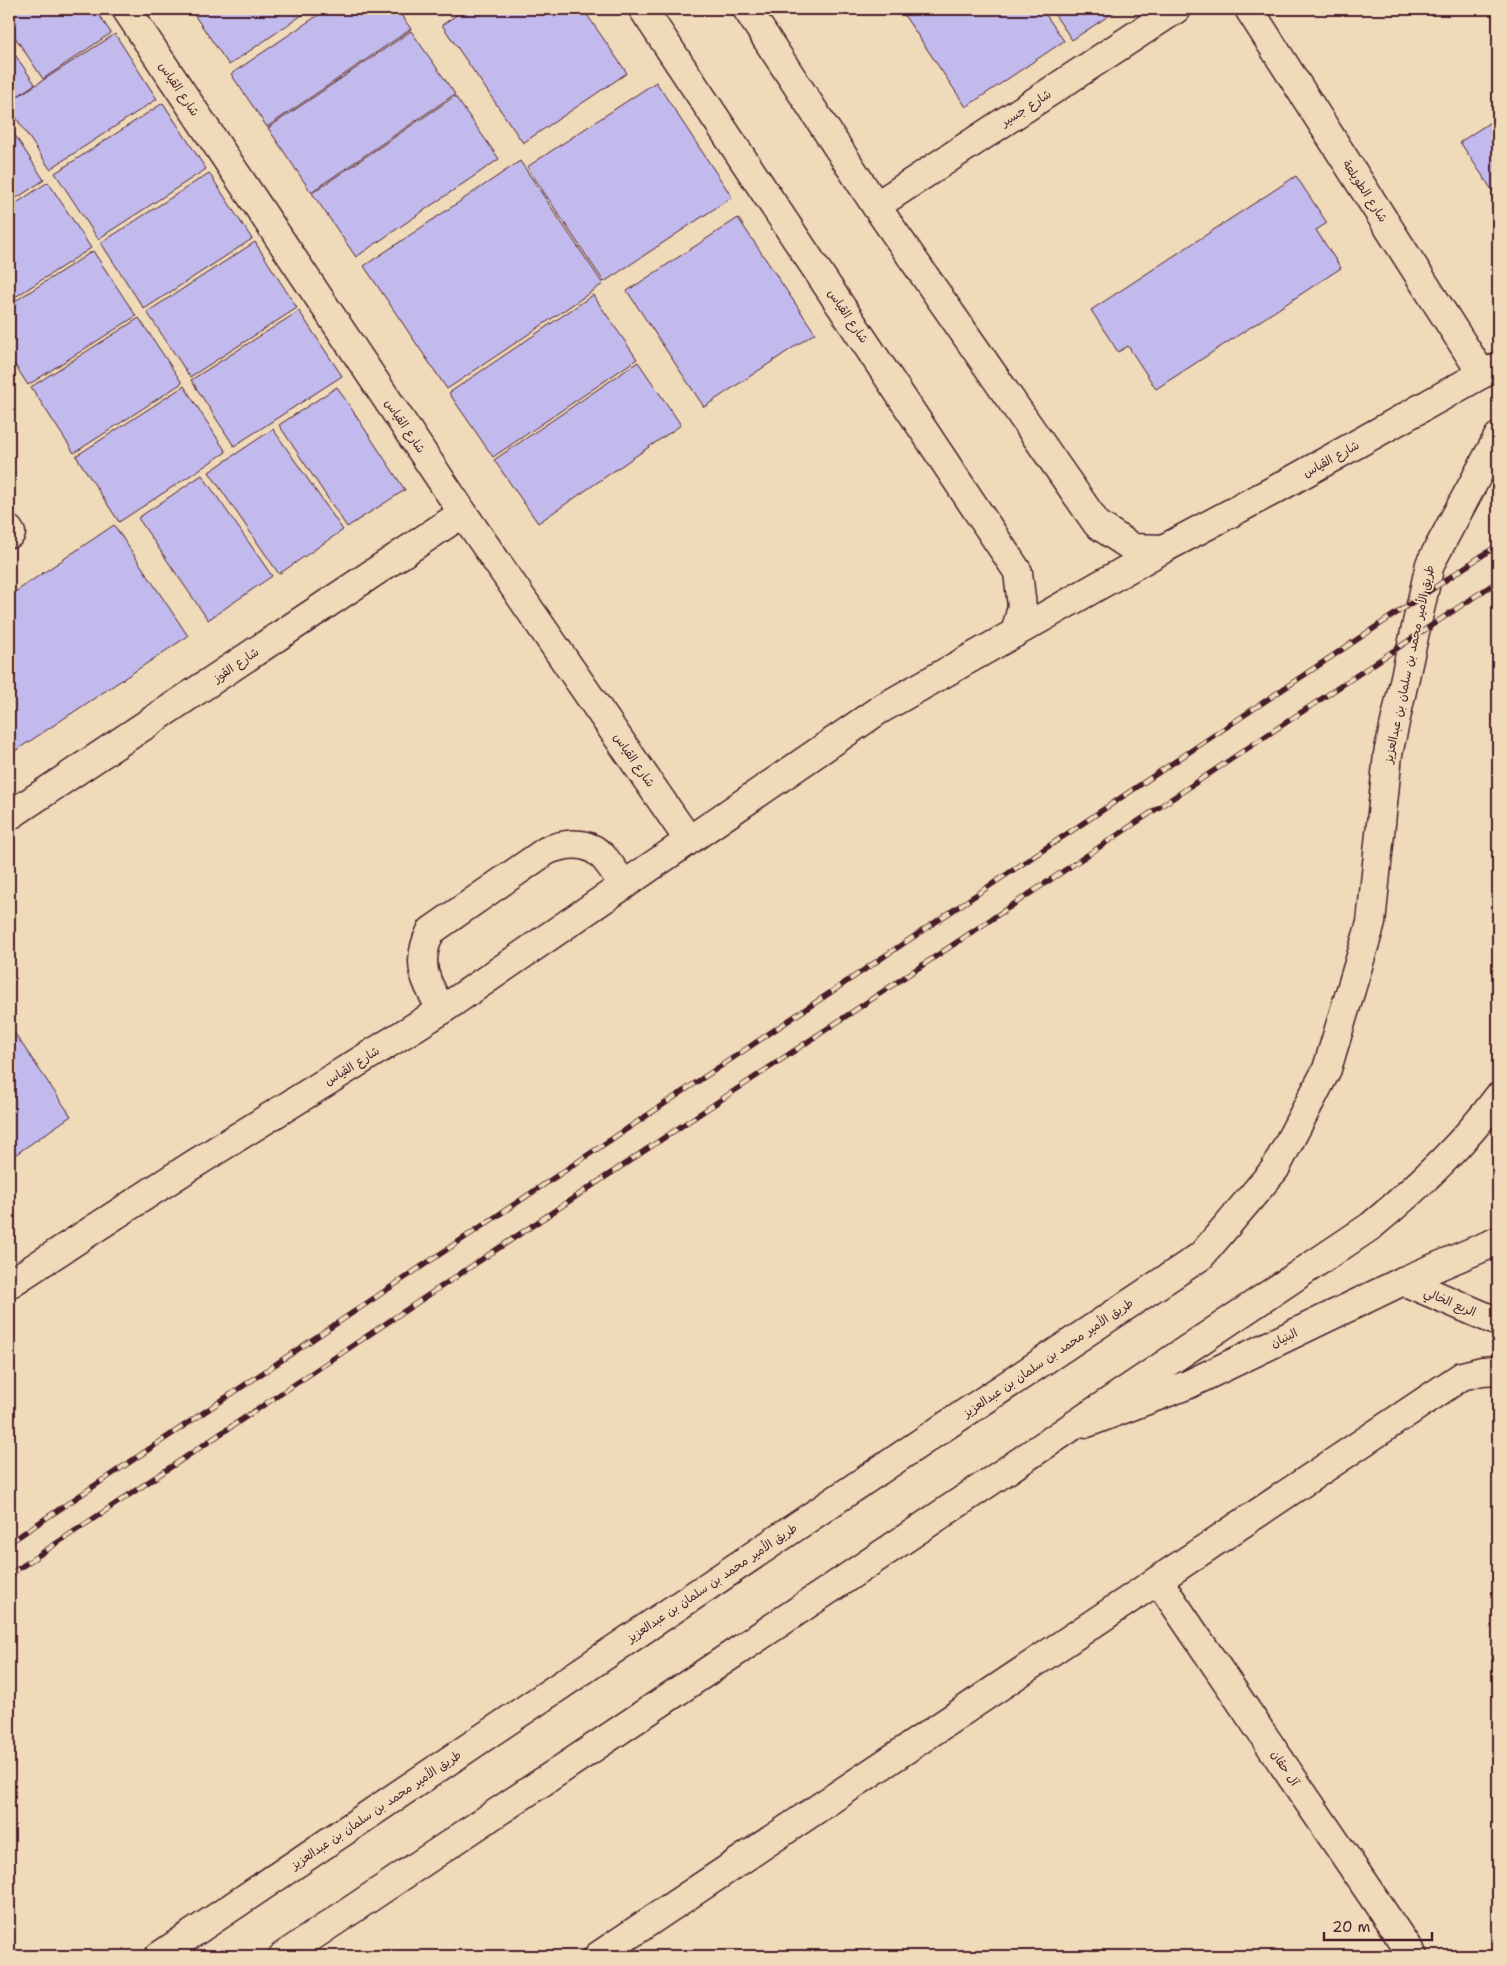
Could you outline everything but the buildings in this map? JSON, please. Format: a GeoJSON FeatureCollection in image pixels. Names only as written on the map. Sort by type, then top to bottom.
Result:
{"type":"FeatureCollection","features":[{"type":"Feature","properties":{"kind":"street","name":"شارع القياس"},"geometry":{"type":"LineString","coordinates":[[126,9],[463,514],[688,839]]}},
{"type":"Feature","properties":{"kind":"street","name":"شارع القياس"},"geometry":{"type":"LineString","coordinates":[[643,9],[1018,572],[1022,608],[1016,633]]}},
{"type":"Feature","properties":{"kind":"street","name":"شارع القياس"},"geometry":{"type":"LineString","coordinates":[[747,9],[876,206],[1097,524],[1133,548],[1163,549]]}},
{"type":"Feature","properties":{"kind":"street","name":"شارع جسير"},"geometry":{"type":"LineString","coordinates":[[876,206],[1176,9]]}},
{"type":"Feature","properties":{"kind":"street","name":"شارع الطويلعة"},"geometry":{"type":"LineString","coordinates":[[1249,9],[1490,370]]}},
{"type":"Feature","properties":{"kind":"street","name":"شارع القياس"},"geometry":{"type":"LineString","coordinates":[[9,1284],[191,1166],[442,1010],[688,839],[879,710],[1163,549],[1278,488],[1490,370]]}},
{"type":"Feature","properties":{"kind":"street","name":"طريق الأمير محمد بن سلمان بن عبدالعزيز"},"geometry":{"type":"LineString","coordinates":[[160,1956],[932,1435],[1201,1256],[1275,1169],[1327,1069],[1371,923],[1388,754],[1430,564],[1498,437]]}},
{"type":"Feature","properties":{"kind":"street","name":"شارع القوز"},"geometry":{"type":"LineString","coordinates":[[9,816],[463,514]]}},
{"type":"Feature","properties":{"kind":"street"},"geometry":{"type":"LineString","coordinates":[[442,1010],[427,982],[422,962],[424,948],[431,930],[546,851],[568,844],[590,848],[599,853],[624,885]]}},
{"type":"Feature","properties":{"kind":"street"},"geometry":{"type":"LineString","coordinates":[[283,1956],[1371,1226],[1413,1191],[1452,1154],[1498,1097]]}},
{"type":"Feature","properties":{"kind":"street","name":"البنيان"},"geometry":{"type":"LineString","coordinates":[[1067,1430],[1187,1385],[1403,1281],[1498,1241]]}},
{"type":"Feature","properties":{"kind":"street","name":"الربع الخالي"},"geometry":{"type":"LineString","coordinates":[[1403,1281],[1498,1322]]}},
{"type":"Feature","properties":{"kind":"street"},"geometry":{"type":"LineString","coordinates":[[598,1956],[1462,1376],[1482,1371],[1498,1370]]}},
{"type":"Feature","properties":{"kind":"street","name":"آل حقان"},"geometry":{"type":"LineString","coordinates":[[1158,1580],[1413,1956]]}},
{"type":"Feature","properties":{"kind":"railway"},"geometry":{"type":"LineString","coordinates":[[9,1543],[1498,545]]}},
{"type":"Feature","properties":{"kind":"railway"},"geometry":{"type":"LineString","coordinates":[[9,1575],[1498,581]]}}]}
